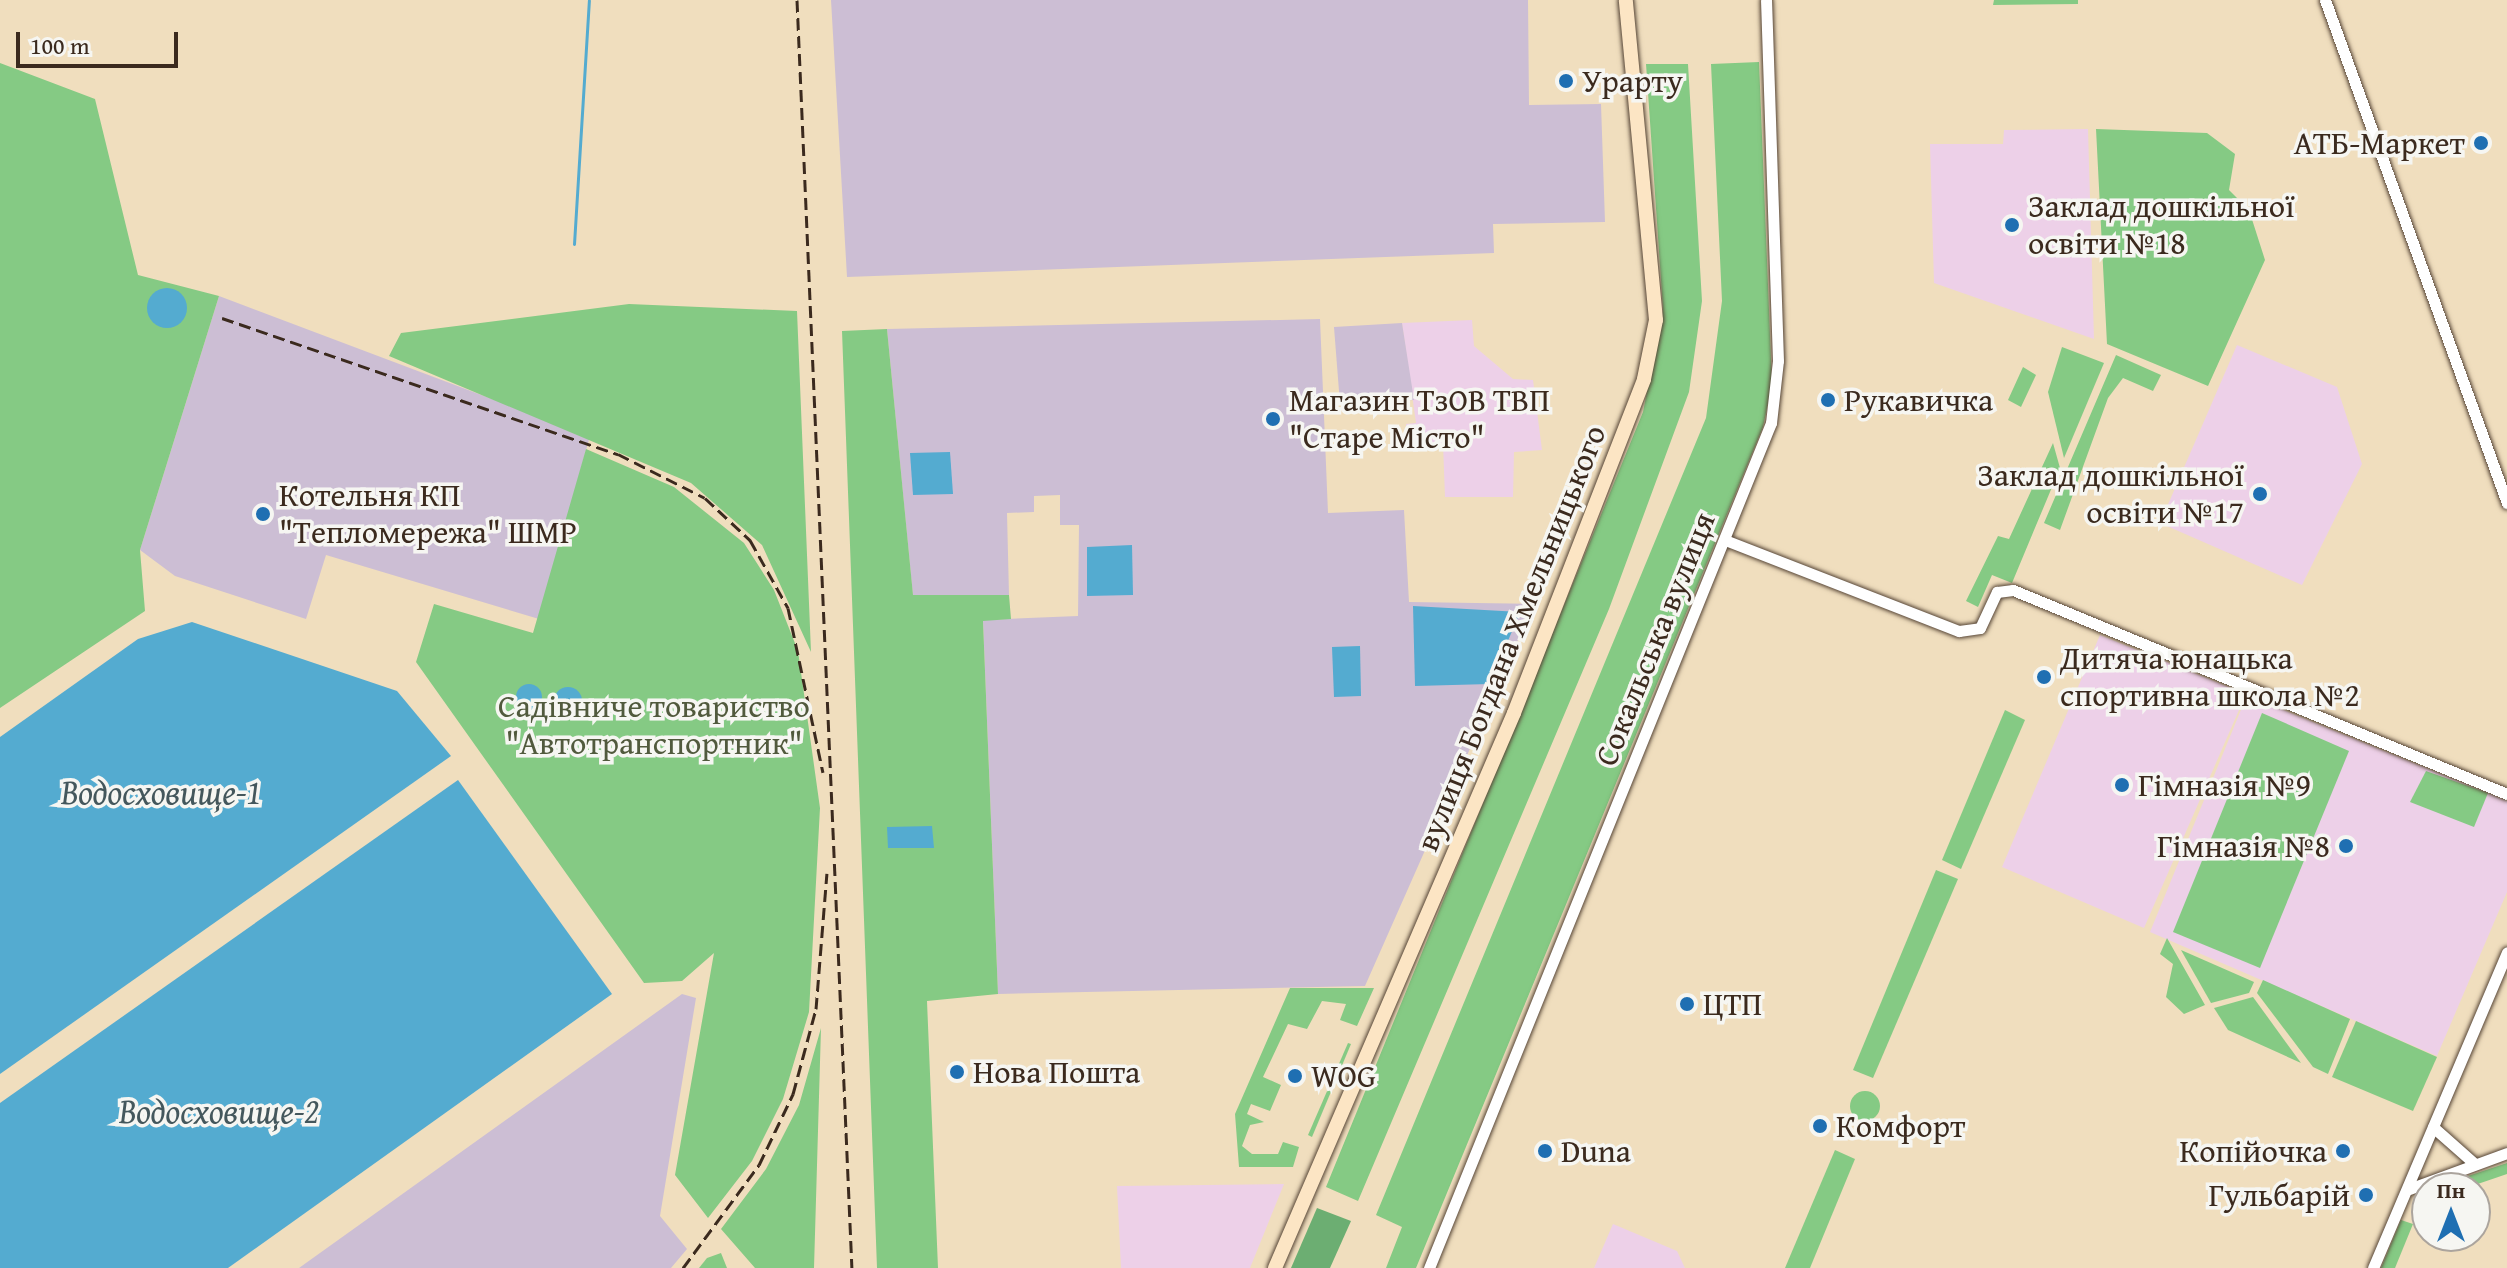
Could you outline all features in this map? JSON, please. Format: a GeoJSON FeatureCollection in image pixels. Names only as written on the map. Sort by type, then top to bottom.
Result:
{"type":"FeatureCollection","features":[{"type":"Feature","properties":{"kind":"street","name":"вулиця Богдана Хмельницького"},"geometry":{"type":"LineString","coordinates":[[1275,1268],[1514,713],[1644,379],[1656,305],[1626,0]]}},
{"type":"Feature","properties":{"kind":"street","name":"Сокальська вулиця"},"geometry":{"type":"LineString","coordinates":[[1429,1268],[1725,540],[1779,393],[1766,0]]}},
{"type":"Feature","properties":{"kind":"street"},"geometry":{"type":"LineString","coordinates":[[2325,0],[2507,503]]}},
{"type":"Feature","properties":{"kind":"street"},"geometry":{"type":"LineString","coordinates":[[1725,540],[1959,631],[1980,628],[1997,592],[2013,590],[2507,794]]}},
{"type":"Feature","properties":{"kind":"street"},"geometry":{"type":"LineString","coordinates":[[2373,1268],[2507,952]]}},
{"type":"Feature","properties":{"kind":"street"},"geometry":{"type":"LineString","coordinates":[[2433,1127],[2475,1164]]}},
{"type":"Feature","properties":{"kind":"street"},"geometry":{"type":"LineString","coordinates":[[2409,1189],[2507,1153]]}},
{"type":"Feature","properties":{"kind":"shaded area"},"geometry":{"type":"Polygon","coordinates":[[[831,0],[1528,0],[1529,105],[1601,104],[1605,222],[1493,224],[1494,253],[847,277],[831,0]]]}},
{"type":"Feature","properties":{"kind":"shaded area","name":"Заклад дошкільної освіти №18"},"geometry":{"type":"Polygon","coordinates":[[[2088,129],[2094,339],[1934,283],[1930,144],[2003,144],[2004,130],[2088,129]]]}},
{"type":"Feature","properties":{"kind":"shaded area","name":"Котельня КП \"Тепломережа\" ШМР"},"geometry":{"type":"Polygon","coordinates":[[[219,296],[590,436],[539,619],[326,555],[306,619],[175,576],[140,550],[219,296]]]}},
{"type":"Feature","properties":{"kind":"shaded area"},"geometry":{"type":"Polygon","coordinates":[[[1320,319],[1328,513],[1404,510],[1409,602],[1534,604],[1365,986],[998,994],[983,620],[1078,616],[1079,525],[1060,525],[1060,495],[1034,496],[1034,512],[1007,513],[1009,595],[913,596],[887,329],[1320,319]]]}},
{"type":"Feature","properties":{"kind":"shaded area"},"geometry":{"type":"Polygon","coordinates":[[[1472,320],[1474,346],[1513,379],[1533,380],[1542,450],[1514,452],[1513,497],[1445,497],[1443,444],[1406,445],[1406,424],[1416,423],[1402,323],[1472,320]]]}},
{"type":"Feature","properties":{"kind":"shaded area"},"geometry":{"type":"Polygon","coordinates":[[[1402,323],[1414,400],[1340,404],[1334,327],[1402,323]]]}},
{"type":"Feature","properties":{"kind":"shaded area","name":"Заклад дошкільної освіти №17"},"geometry":{"type":"Polygon","coordinates":[[[2237,345],[2337,387],[2362,464],[2302,585],[2160,523],[2237,345]]]}},
{"type":"Feature","properties":{"kind":"shaded area","name":"Гімназія №9"},"geometry":{"type":"Polygon","coordinates":[[[2100,635],[2246,694],[2144,928],[2002,867],[2100,635]]]}},
{"type":"Feature","properties":{"kind":"shaded area","name":"Гімназія №8"},"geometry":{"type":"Polygon","coordinates":[[[2247,695],[2507,801],[2507,892],[2437,1056],[2150,932],[2247,695]]]}},
{"type":"Feature","properties":{"kind":"shaded area"},"geometry":{"type":"Polygon","coordinates":[[[682,994],[696,998],[660,1216],[687,1249],[671,1268],[299,1268],[682,994]]]}},
{"type":"Feature","properties":{"kind":"shaded area"},"geometry":{"type":"Polygon","coordinates":[[[1284,1184],[1250,1268],[1121,1268],[1117,1186],[1284,1184]]]}},
{"type":"Feature","properties":{"kind":"shaded area"},"geometry":{"type":"Polygon","coordinates":[[[1613,1224],[1677,1251],[1685,1268],[1594,1268],[1613,1224]]]}},
{"type":"Feature","properties":{"kind":"green space"},"geometry":{"type":"Polygon","coordinates":[[[1994,0],[2078,0],[2078,4],[1993,5],[1994,0]]]}},
{"type":"Feature","properties":{"kind":"green space"},"geometry":{"type":"Polygon","coordinates":[[[1759,62],[1772,384],[1763,427],[1416,1268],[1386,1268],[1402,1227],[1376,1215],[1706,418],[1722,301],[1711,64],[1759,62]]]}},
{"type":"Feature","properties":{"kind":"green space"},"geometry":{"type":"Polygon","coordinates":[[[0,63],[95,99],[138,275],[219,296],[140,550],[145,611],[0,708],[0,63]]]}},
{"type":"Feature","properties":{"kind":"green space"},"geometry":{"type":"Polygon","coordinates":[[[1646,64],[1688,64],[1702,301],[1689,392],[1609,609],[1358,1201],[1326,1187],[1643,412],[1663,309],[1646,64]]]}},
{"type":"Feature","properties":{"kind":"green space"},"geometry":{"type":"Polygon","coordinates":[[[2096,129],[2207,133],[2235,154],[2229,190],[2249,210],[2265,260],[2208,386],[2107,344],[2096,129]]]}},
{"type":"Feature","properties":{"kind":"green space"},"geometry":{"type":"Polygon","coordinates":[[[629,304],[797,311],[811,652],[762,545],[691,483],[389,356],[401,333],[629,304]]]}},
{"type":"Feature","properties":{"kind":"green space"},"geometry":{"type":"Polygon","coordinates":[[[887,329],[913,595],[1009,595],[1011,619],[983,621],[998,994],[927,1001],[938,1268],[877,1268],[842,331],[887,329]]]}},
{"type":"Feature","properties":{"kind":"green space"},"geometry":{"type":"Polygon","coordinates":[[[2062,347],[2104,363],[2064,458],[2048,392],[2062,347]]]}},
{"type":"Feature","properties":{"kind":"green space"},"geometry":{"type":"Polygon","coordinates":[[[2116,355],[2161,375],[2153,391],[2123,378],[2108,398],[2060,530],[2044,523],[2116,355]]]}},
{"type":"Feature","properties":{"kind":"green space"},"geometry":{"type":"Polygon","coordinates":[[[2023,367],[2036,375],[2021,407],[2008,400],[2023,367]]]}},
{"type":"Feature","properties":{"kind":"green space"},"geometry":{"type":"Polygon","coordinates":[[[2053,443],[2060,468],[2012,583],[1992,575],[1978,607],[1966,601],[1998,536],[2009,539],[2053,443]]]}},
{"type":"Feature","properties":{"kind":"green space","name":"Садівниче товариство \"Автотранспортник\""},"geometry":{"type":"Polygon","coordinates":[[[586,449],[674,487],[744,543],[774,590],[798,651],[820,808],[809,1012],[783,1099],[752,1161],[708,1218],[675,1175],[714,953],[682,981],[644,983],[416,662],[434,604],[533,633],[586,449]]]}},
{"type":"Feature","properties":{"kind":"green space"},"geometry":{"type":"Polygon","coordinates":[[[2005,710],[2025,720],[1961,869],[1942,860],[2005,710]]]}},
{"type":"Feature","properties":{"kind":"green space"},"geometry":{"type":"Polygon","coordinates":[[[2262,713],[2349,751],[2260,968],[2173,932],[2262,713]]]}},
{"type":"Feature","properties":{"kind":"green space"},"geometry":{"type":"Polygon","coordinates":[[[2426,771],[2488,793],[2474,827],[2410,802],[2426,771]]]}},
{"type":"Feature","properties":{"kind":"green space"},"geometry":{"type":"Polygon","coordinates":[[[1936,870],[1958,879],[1873,1078],[1853,1070],[1936,870]]]}},
{"type":"Feature","properties":{"kind":"green space"},"geometry":{"type":"Polygon","coordinates":[[[2167,938],[2205,1005],[2184,1014],[2166,997],[2173,964],[2160,954],[2167,938]]]}},
{"type":"Feature","properties":{"kind":"green space"},"geometry":{"type":"Polygon","coordinates":[[[2181,950],[2254,982],[2249,993],[2211,1003],[2181,950]]]}},
{"type":"Feature","properties":{"kind":"green space"},"geometry":{"type":"Polygon","coordinates":[[[2263,980],[2350,1019],[2328,1074],[2313,1067],[2257,993],[2263,980]]]}},
{"type":"Feature","properties":{"kind":"green space"},"geometry":{"type":"Polygon","coordinates":[[[1290,988],[1374,988],[1357,1026],[1340,1020],[1346,1004],[1322,1001],[1307,1029],[1288,1024],[1263,1077],[1281,1085],[1270,1111],[1251,1104],[1247,1114],[1264,1122],[1250,1125],[1242,1146],[1252,1154],[1278,1154],[1283,1142],[1299,1147],[1293,1167],[1239,1167],[1235,1114],[1290,988]]]}},
{"type":"Feature","properties":{"kind":"green space"},"geometry":{"type":"Polygon","coordinates":[[[2253,997],[2301,1063],[2228,1030],[2214,1008],[2253,997]]]}},
{"type":"Feature","properties":{"kind":"green space"},"geometry":{"type":"Polygon","coordinates":[[[2356,1021],[2437,1057],[2413,1111],[2332,1077],[2356,1021]]]}},
{"type":"Feature","properties":{"kind":"green space"},"geometry":{"type":"Polygon","coordinates":[[[821,1028],[814,1268],[755,1268],[721,1229],[766,1169],[799,1105],[821,1028]]]}},
{"type":"Feature","properties":{"kind":"green space"},"geometry":{"type":"Polygon","coordinates":[[[1348,1043],[1351,1044],[1312,1137],[1308,1135],[1348,1043]]]}},
{"type":"Feature","properties":{"kind":"green space"},"geometry":{"type":"Polygon","coordinates":[[[1865,1091],[1871,1092],[1879,1100],[1879,1112],[1871,1120],[1865,1121],[1859,1120],[1851,1112],[1850,1106],[1851,1100],[1859,1092],[1865,1091]]]}},
{"type":"Feature","properties":{"kind":"green space"},"geometry":{"type":"Polygon","coordinates":[[[1835,1150],[1855,1159],[1810,1268],[1785,1268],[1835,1150]]]}},
{"type":"Feature","properties":{"kind":"green space"},"geometry":{"type":"Polygon","coordinates":[[[2507,1163],[2507,1174],[2491,1179],[2491,1172],[2480,1172],[2507,1163]]]}},
{"type":"Feature","properties":{"kind":"green space"},"geometry":{"type":"Polygon","coordinates":[[[1317,1208],[1351,1221],[1330,1268],[1291,1268],[1317,1208]]]}},
{"type":"Feature","properties":{"kind":"green space"},"geometry":{"type":"Polygon","coordinates":[[[2401,1220],[2411,1223],[2395,1268],[2381,1268],[2401,1220]]]}},
{"type":"Feature","properties":{"kind":"green space"},"geometry":{"type":"Polygon","coordinates":[[[721,1253],[727,1268],[699,1268],[707,1258],[721,1253]]]}},
{"type":"Feature","properties":{"kind":"water"},"geometry":{"type":"Polygon","coordinates":[[[167,288],[181,294],[187,308],[181,322],[167,328],[153,322],[147,308],[153,294],[167,288]]]}},
{"type":"Feature","properties":{"kind":"water"},"geometry":{"type":"Polygon","coordinates":[[[950,452],[953,494],[913,495],[910,453],[950,452]]]}},
{"type":"Feature","properties":{"kind":"water"},"geometry":{"type":"Polygon","coordinates":[[[1132,545],[1133,595],[1087,596],[1087,547],[1132,545]]]}},
{"type":"Feature","properties":{"kind":"water"},"geometry":{"type":"Polygon","coordinates":[[[1413,606],[1520,612],[1490,684],[1415,686],[1413,606]]]}},
{"type":"Feature","properties":{"kind":"water","name":"Водосховище-1"},"geometry":{"type":"Polygon","coordinates":[[[192,622],[397,691],[451,756],[0,1074],[0,737],[138,639],[192,622]]]}},
{"type":"Feature","properties":{"kind":"water"},"geometry":{"type":"Polygon","coordinates":[[[1360,646],[1361,696],[1334,697],[1332,647],[1360,646]]]}},
{"type":"Feature","properties":{"kind":"water"},"geometry":{"type":"Polygon","coordinates":[[[529,684],[538,688],[542,697],[538,706],[529,710],[520,706],[516,697],[520,688],[529,684]]]}},
{"type":"Feature","properties":{"kind":"water"},"geometry":{"type":"Polygon","coordinates":[[[568,687],[578,691],[582,701],[578,711],[568,715],[558,711],[554,701],[558,691],[568,687]]]}},
{"type":"Feature","properties":{"kind":"water","name":"Водосховище-2"},"geometry":{"type":"Polygon","coordinates":[[[458,780],[612,994],[228,1268],[0,1268],[0,1103],[458,780]]]}},
{"type":"Feature","properties":{"kind":"water"},"geometry":{"type":"Polygon","coordinates":[[[932,826],[934,848],[888,848],[887,827],[932,826]]]}},
{"type":"Feature","properties":{"kind":"waterway"},"geometry":{"type":"LineString","coordinates":[[574,244],[589,0]]}},
{"type":"Feature","properties":{"kind":"railway"},"geometry":{"type":"LineString","coordinates":[[797,0],[852,1268]]}},
{"type":"Feature","properties":{"kind":"railway"},"geometry":{"type":"LineString","coordinates":[[222,318],[618,454],[705,498],[750,540],[788,608],[823,772]]}},
{"type":"Feature","properties":{"kind":"railway"},"geometry":{"type":"LineString","coordinates":[[683,1268],[759,1165],[793,1094],[816,1009],[827,873]]}},
{"type":"Feature","properties":{"kind":"place","name":"Урарту"},"geometry":{"type":"Point","coordinates":[1566,81]}},
{"type":"Feature","properties":{"kind":"place","name":"АТБ-Маркет"},"geometry":{"type":"Point","coordinates":[2481,143]}},
{"type":"Feature","properties":{"kind":"place","name":"Заклад дошкільної освіти №18"},"geometry":{"type":"Point","coordinates":[2012,225]}},
{"type":"Feature","properties":{"kind":"place","name":"Рукавичка"},"geometry":{"type":"Point","coordinates":[1828,400]}},
{"type":"Feature","properties":{"kind":"place","name":"Магазин ТзОВ ТВП \"Старе Місто\""},"geometry":{"type":"Point","coordinates":[1273,419]}},
{"type":"Feature","properties":{"kind":"place","name":"Заклад дошкільної освіти №17"},"geometry":{"type":"Point","coordinates":[2260,494]}},
{"type":"Feature","properties":{"kind":"place","name":"Котельня КП \"Тепломережа\" ШМР"},"geometry":{"type":"Point","coordinates":[263,514]}},
{"type":"Feature","properties":{"kind":"place","name":"Дитяча юнацька спортивна школа №2"},"geometry":{"type":"Point","coordinates":[2044,677]}},
{"type":"Feature","properties":{"kind":"place","name":"Гімназія №9"},"geometry":{"type":"Point","coordinates":[2122,785]}},
{"type":"Feature","properties":{"kind":"place","name":"Гімназія №8"},"geometry":{"type":"Point","coordinates":[2346,846]}},
{"type":"Feature","properties":{"kind":"place","name":"ЦТП"},"geometry":{"type":"Point","coordinates":[1687,1004]}},
{"type":"Feature","properties":{"kind":"place","name":"Нова Пошта"},"geometry":{"type":"Point","coordinates":[957,1072]}},
{"type":"Feature","properties":{"kind":"place","name":"WOG"},"geometry":{"type":"Point","coordinates":[1295,1076]}},
{"type":"Feature","properties":{"kind":"place","name":"Комфорт"},"geometry":{"type":"Point","coordinates":[1820,1126]}},
{"type":"Feature","properties":{"kind":"place","name":"Duna"},"geometry":{"type":"Point","coordinates":[1545,1151]}},
{"type":"Feature","properties":{"kind":"place","name":"Копійочка"},"geometry":{"type":"Point","coordinates":[2343,1151]}},
{"type":"Feature","properties":{"kind":"place","name":"Гульбарій"},"geometry":{"type":"Point","coordinates":[2366,1195]}}]}
